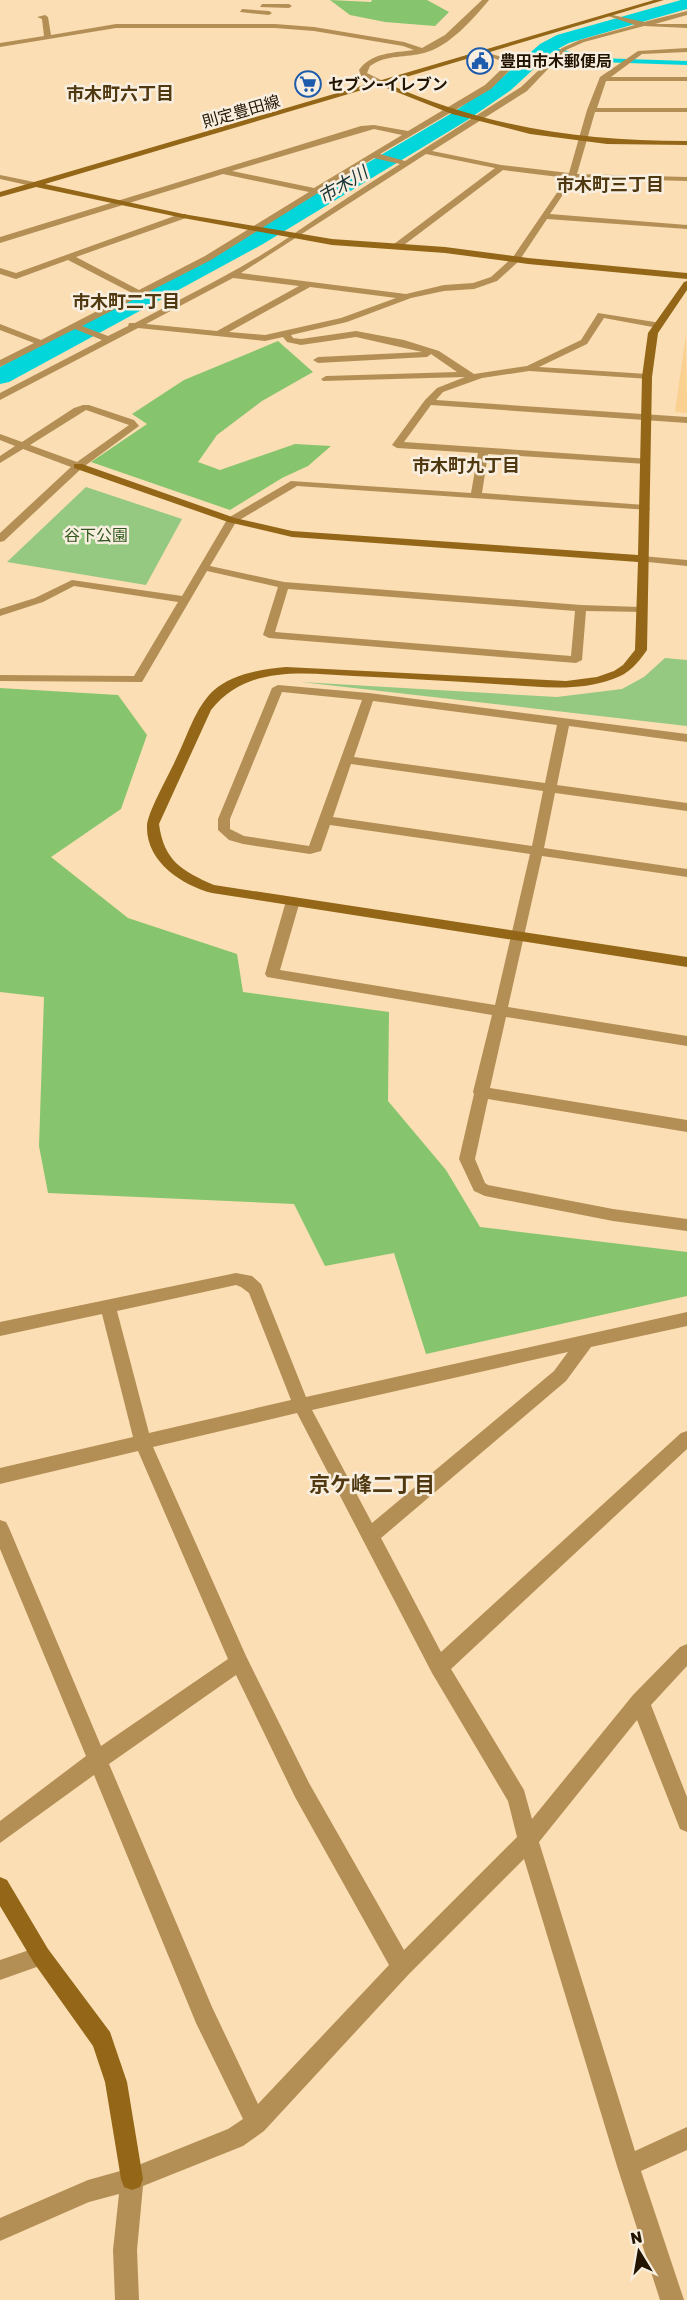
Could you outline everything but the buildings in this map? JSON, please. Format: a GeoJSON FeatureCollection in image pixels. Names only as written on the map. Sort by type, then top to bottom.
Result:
{"type":"FeatureCollection","features":[{"type":"Feature","properties":{"kind":"street"},"geometry":{"type":"LineString","coordinates":[[486,0],[434,46],[423,51],[378,59],[366,64],[364,74],[382,84],[447,110],[526,131],[582,140],[687,143]]}},
{"type":"Feature","properties":{"kind":"street","name":"則定豊田線"},"geometry":{"type":"LineString","coordinates":[[0,195],[661,0]]}},
{"type":"Feature","properties":{"kind":"street"},"geometry":{"type":"LineString","coordinates":[[275,26],[272,16],[262,6],[288,6]]}},
{"type":"Feature","properties":{"kind":"street"},"geometry":{"type":"LineString","coordinates":[[242,12],[269,13]]}},
{"type":"Feature","properties":{"kind":"street"},"geometry":{"type":"LineString","coordinates":[[0,398],[104,338],[232,274],[524,89],[560,54],[582,41],[687,13]]}},
{"type":"Feature","properties":{"kind":"street"},"geometry":{"type":"LineString","coordinates":[[613,16],[668,27],[687,26]]}},
{"type":"Feature","properties":{"kind":"street"},"geometry":{"type":"LineString","coordinates":[[40,17],[45,17],[48,37]]}},
{"type":"Feature","properties":{"kind":"street"},"geometry":{"type":"LineString","coordinates":[[0,45],[136,22],[314,29],[415,46],[423,51]]}},
{"type":"Feature","properties":{"kind":"street"},"geometry":{"type":"LineString","coordinates":[[132,326],[265,338],[344,320],[408,296],[444,288],[484,284],[494,279],[516,259],[572,176],[591,110],[603,79],[640,52],[687,50]]}},
{"type":"Feature","properties":{"kind":"street"},"geometry":{"type":"LineString","coordinates":[[0,364],[39,342],[141,294],[208,258],[257,230],[373,155],[488,87],[512,63],[487,53]]}},
{"type":"Feature","properties":{"kind":"street"},"geometry":{"type":"LineString","coordinates":[[603,79],[687,79]]}},
{"type":"Feature","properties":{"kind":"street"},"geometry":{"type":"LineString","coordinates":[[591,110],[687,110]]}},
{"type":"Feature","properties":{"kind":"street"},"geometry":{"type":"LineString","coordinates":[[0,240],[364,128],[374,127],[411,134]]}},
{"type":"Feature","properties":{"kind":"street"},"geometry":{"type":"LineString","coordinates":[[427,152],[501,167],[572,176],[687,179]]}},
{"type":"Feature","properties":{"kind":"street"},"geometry":{"type":"LineString","coordinates":[[373,155],[408,164]]}},
{"type":"Feature","properties":{"kind":"street"},"geometry":{"type":"LineString","coordinates":[[397,246],[501,167]]}},
{"type":"Feature","properties":{"kind":"street"},"geometry":{"type":"LineString","coordinates":[[221,172],[317,191]]}},
{"type":"Feature","properties":{"kind":"street"},"geometry":{"type":"LineString","coordinates":[[0,177],[183,216],[332,242],[397,246],[687,276]]}},
{"type":"Feature","properties":{"kind":"street"},"geometry":{"type":"LineString","coordinates":[[0,271],[16,276],[183,216]]}},
{"type":"Feature","properties":{"kind":"street"},"geometry":{"type":"LineString","coordinates":[[545,216],[687,227]]}},
{"type":"Feature","properties":{"kind":"street"},"geometry":{"type":"LineString","coordinates":[[69,257],[141,294]]}},
{"type":"Feature","properties":{"kind":"street"},"geometry":{"type":"LineString","coordinates":[[232,274],[408,296]]}},
{"type":"Feature","properties":{"kind":"street"},"geometry":{"type":"LineString","coordinates":[[218,334],[309,284]]}},
{"type":"Feature","properties":{"kind":"street"},"geometry":{"type":"LineString","coordinates":[[687,284],[653,333],[647,376],[640,650],[626,669],[599,680],[566,684],[286,670],[248,677],[218,693],[205,709],[153,824],[155,842],[162,857],[182,877],[212,889],[687,962]]}},
{"type":"Feature","properties":{"kind":"street"},"geometry":{"type":"LineString","coordinates":[[529,368],[584,342],[601,315],[658,325]]}},
{"type":"Feature","properties":{"kind":"street"},"geometry":{"type":"LineString","coordinates":[[76,326],[104,338]]}},
{"type":"Feature","properties":{"kind":"street"},"geometry":{"type":"LineString","coordinates":[[0,327],[39,342]]}},
{"type":"Feature","properties":{"kind":"street"},"geometry":{"type":"LineString","coordinates":[[286,333],[290,340],[301,342],[356,334],[404,343],[436,353],[470,376]]}},
{"type":"Feature","properties":{"kind":"street"},"geometry":{"type":"LineString","coordinates":[[318,360],[436,353]]}},
{"type":"Feature","properties":{"kind":"street"},"geometry":{"type":"LineString","coordinates":[[326,379],[470,376],[529,368],[647,376]]}},
{"type":"Feature","properties":{"kind":"street"},"geometry":{"type":"LineString","coordinates":[[470,376],[440,390],[428,402],[397,445],[646,461]]}},
{"type":"Feature","properties":{"kind":"street"},"geometry":{"type":"LineString","coordinates":[[428,402],[687,420]]}},
{"type":"Feature","properties":{"kind":"street"},"geometry":{"type":"LineString","coordinates":[[0,460],[77,410],[86,407],[131,422],[134,426],[78,466],[0,539]]}},
{"type":"Feature","properties":{"kind":"street"},"geometry":{"type":"LineString","coordinates":[[0,437],[232,520],[292,534],[687,563]]}},
{"type":"Feature","properties":{"kind":"street"},"geometry":{"type":"LineString","coordinates":[[476,496],[484,450]]}},
{"type":"Feature","properties":{"kind":"street"},"geometry":{"type":"LineString","coordinates":[[0,678],[138,680],[206,568],[232,520],[295,483],[645,508]]}},
{"type":"Feature","properties":{"kind":"street"},"geometry":{"type":"LineString","coordinates":[[206,568],[284,585],[581,608],[641,610]]}},
{"type":"Feature","properties":{"kind":"street"},"geometry":{"type":"LineString","coordinates":[[0,613],[39,600],[72,583],[186,600]]}},
{"type":"Feature","properties":{"kind":"street"},"geometry":{"type":"LineString","coordinates":[[284,585],[269,635],[576,660],[581,608]]}},
{"type":"Feature","properties":{"kind":"street"},"geometry":{"type":"LineString","coordinates":[[369,697],[316,848],[310,850],[243,840],[233,837],[224,830],[223,824],[278,688],[369,697],[687,738]]}},
{"type":"Feature","properties":{"kind":"street"},"geometry":{"type":"LineString","coordinates":[[564,722],[519,936],[480,1092],[467,1159],[479,1187],[602,1213],[687,1225]]}},
{"type":"Feature","properties":{"kind":"street"},"geometry":{"type":"LineString","coordinates":[[347,760],[687,807]]}},
{"type":"Feature","properties":{"kind":"street"},"geometry":{"type":"LineString","coordinates":[[325,820],[687,873]]}},
{"type":"Feature","properties":{"kind":"street"},"geometry":{"type":"LineString","coordinates":[[293,901],[272,974],[687,1041]]}},
{"type":"Feature","properties":{"kind":"street"},"geometry":{"type":"LineString","coordinates":[[480,1092],[687,1126]]}},
{"type":"Feature","properties":{"kind":"street"},"geometry":{"type":"LineString","coordinates":[[0,1329],[236,1279],[246,1281],[255,1289],[301,1405],[439,1667],[517,1797],[528,1840],[628,2166],[672,2300]]}},
{"type":"Feature","properties":{"kind":"street"},"geometry":{"type":"LineString","coordinates":[[108,1306],[142,1441],[239,1662],[302,1790],[402,1967]]}},
{"type":"Feature","properties":{"kind":"street"},"geometry":{"type":"LineString","coordinates":[[0,1476],[142,1441],[687,1319]]}},
{"type":"Feature","properties":{"kind":"street"},"geometry":{"type":"LineString","coordinates":[[370,1536],[560,1376],[585,1343]]}},
{"type":"Feature","properties":{"kind":"street"},"geometry":{"type":"LineString","coordinates":[[439,1667],[687,1438]]}},
{"type":"Feature","properties":{"kind":"street"},"geometry":{"type":"LineString","coordinates":[[0,1528],[96,1761],[209,2025],[256,2123]]}},
{"type":"Feature","properties":{"kind":"street"},"geometry":{"type":"LineString","coordinates":[[0,2230],[88,2191],[132,2179],[235,2138],[256,2123],[402,1967],[528,1840],[640,1702],[687,1653]]}},
{"type":"Feature","properties":{"kind":"street"},"geometry":{"type":"LineString","coordinates":[[0,1833],[96,1761],[239,1662]]}},
{"type":"Feature","properties":{"kind":"street"},"geometry":{"type":"LineString","coordinates":[[640,1702],[687,1822]]}},
{"type":"Feature","properties":{"kind":"street"},"geometry":{"type":"LineString","coordinates":[[0,1887],[41,1956],[102,2040],[116,2082],[132,2179],[125,2250],[127,2300]]}},
{"type":"Feature","properties":{"kind":"street"},"geometry":{"type":"LineString","coordinates":[[0,1970],[41,1956]]}},
{"type":"Feature","properties":{"kind":"street"},"geometry":{"type":"LineString","coordinates":[[628,2166],[687,2138]]}},
{"type":"Feature","properties":{"kind":"shaded area"},"geometry":{"type":"Polygon","coordinates":[[[686,334],[687,413],[675,412],[686,334]]]}},
{"type":"Feature","properties":{"kind":"green space"},"geometry":{"type":"Polygon","coordinates":[[[330,0],[371,2],[372,0],[427,0],[449,12],[435,26],[385,22],[350,15],[330,0]]]}},
{"type":"Feature","properties":{"kind":"green space"},"geometry":{"type":"Polygon","coordinates":[[[278,341],[313,372],[262,401],[217,435],[198,462],[220,470],[295,444],[331,446],[308,466],[282,478],[230,510],[91,462],[147,424],[132,414],[184,380],[278,341]]]}},
{"type":"Feature","properties":{"kind":"green space","name":"谷下公園"},"geometry":{"type":"Polygon","coordinates":[[[86,487],[182,519],[146,585],[7,562],[86,487]]]}},
{"type":"Feature","properties":{"kind":"green space"},"geometry":{"type":"Polygon","coordinates":[[[665,658],[687,660],[687,726],[301,682],[557,697],[622,689],[644,677],[665,658]]]}},
{"type":"Feature","properties":{"kind":"green space"},"geometry":{"type":"Polygon","coordinates":[[[0,688],[118,695],[147,735],[121,809],[51,857],[128,918],[237,954],[243,992],[389,1012],[388,1101],[446,1170],[480,1227],[687,1252],[687,1296],[426,1354],[394,1253],[325,1266],[294,1204],[48,1193],[39,1146],[44,997],[0,992],[0,688]]]}},
{"type":"Feature","properties":{"kind":"waterway","name":"市木川"},"geometry":{"type":"LineString","coordinates":[[0,377],[255,239],[459,117],[504,86],[546,48],[563,39],[687,4]]}},
{"type":"Feature","properties":{"kind":"waterway"},"geometry":{"type":"LineString","coordinates":[[546,48],[598,60],[687,63]]}},
{"type":"Feature","properties":{"kind":"place","name":"豊田市木郵便局"},"geometry":{"type":"Point","coordinates":[480,61]}},
{"type":"Feature","properties":{"kind":"place","name":"セブン-イレブン"},"geometry":{"type":"Point","coordinates":[308,84]}},
{"type":"Feature","properties":{"kind":"district","name":"市木町六丁目"},"geometry":{"type":"Point","coordinates":[120,94]}},
{"type":"Feature","properties":{"kind":"district","name":"市木町三丁目"},"geometry":{"type":"Point","coordinates":[610,185]}},
{"type":"Feature","properties":{"kind":"district","name":"市木町二丁目"},"geometry":{"type":"Point","coordinates":[126,302]}},
{"type":"Feature","properties":{"kind":"district","name":"市木町九丁目"},"geometry":{"type":"Point","coordinates":[466,466]}},
{"type":"Feature","properties":{"kind":"district","name":"京ケ峰二丁目"},"geometry":{"type":"Point","coordinates":[372,1485]}}]}
